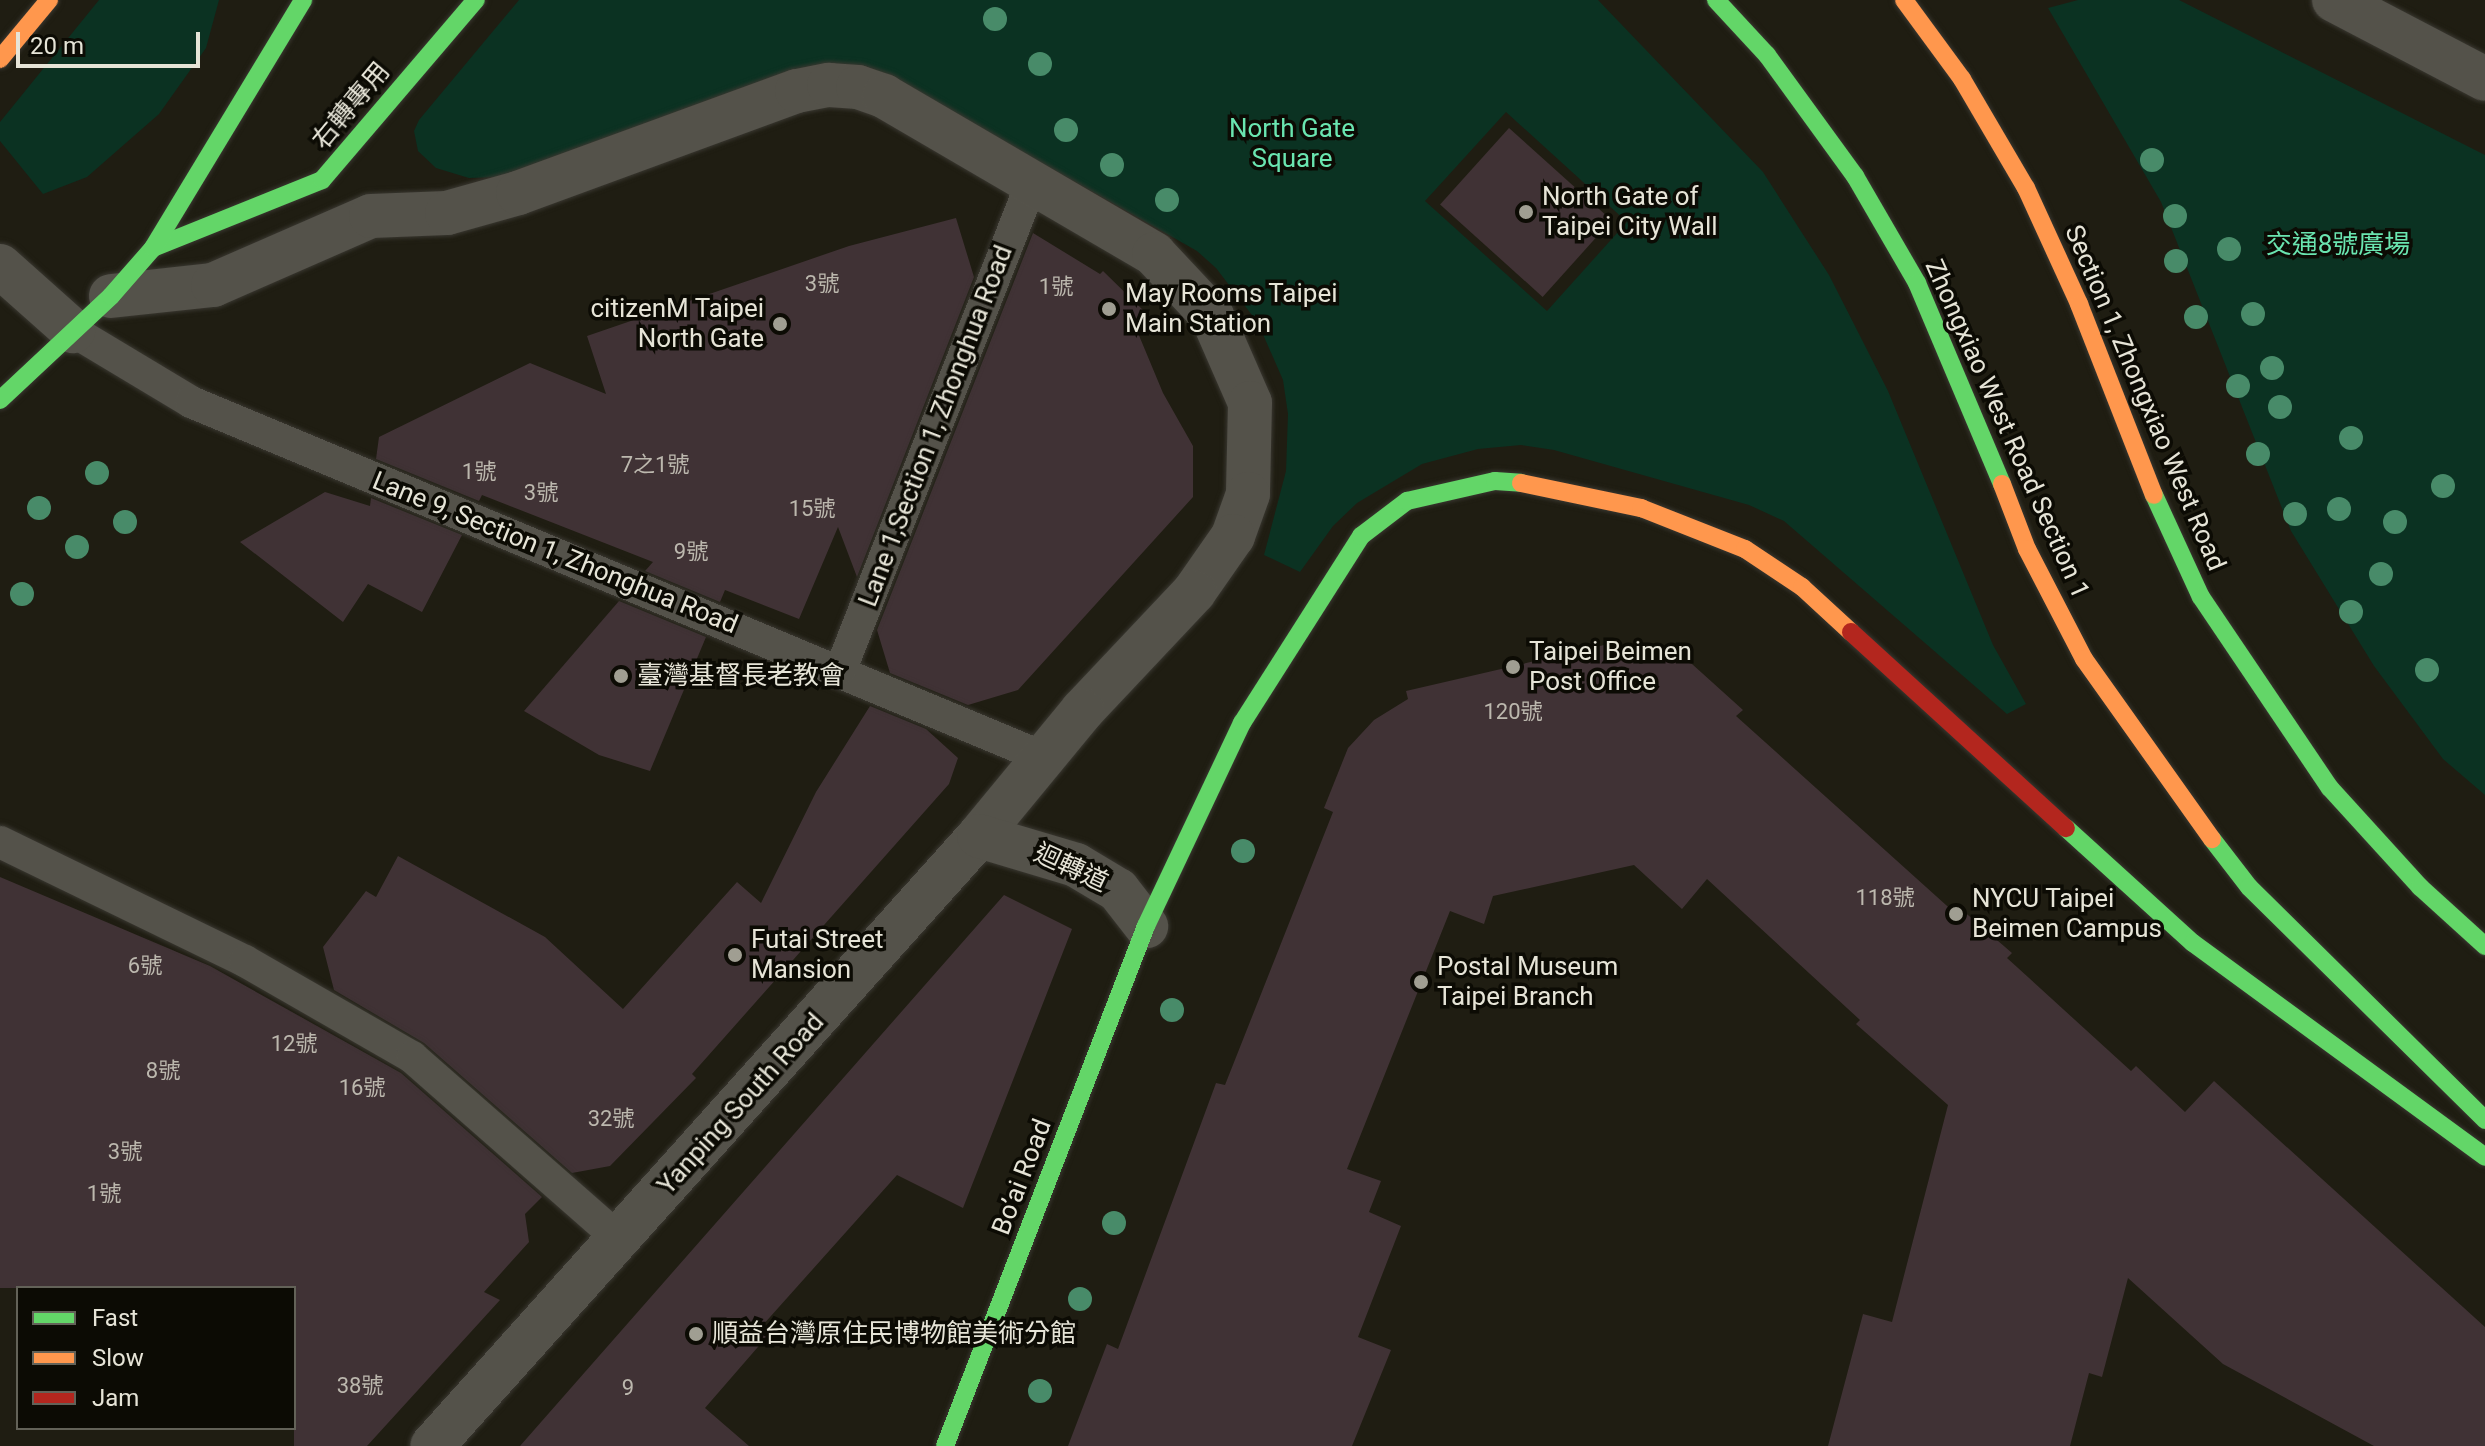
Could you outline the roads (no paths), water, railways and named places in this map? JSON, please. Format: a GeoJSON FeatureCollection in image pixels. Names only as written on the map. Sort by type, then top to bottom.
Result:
{"type":"FeatureCollection","features":[{"type":"Feature","properties":{"kind":"main road"},"geometry":{"type":"LineString","coordinates":[[0,59],[49,0]]}},
{"type":"Feature","properties":{"kind":"main road"},"geometry":{"type":"LineString","coordinates":[[0,400],[111,296],[153,248],[303,0]]}},
{"type":"Feature","properties":{"kind":"main road","name":"右轉專用"},"geometry":{"type":"LineString","coordinates":[[153,248],[322,180],[476,0]]}},
{"type":"Feature","properties":{"kind":"main road","name":"Zhongxiao West Road Section 1"},"geometry":{"type":"LineString","coordinates":[[1716,0],[1767,55],[1878,216],[1917,283],[1962,381],[2027,549],[2084,659],[2169,783],[2249,887],[2485,1120]]}},
{"type":"Feature","properties":{"kind":"main road","name":"Section 1, Zhongxiao West Road"},"geometry":{"type":"LineString","coordinates":[[1904,0],[1962,79],[2026,188],[2079,304],[2133,451],[2201,597],[2330,788],[2420,887],[2485,946]]}},
{"type":"Feature","properties":{"kind":"main road","name":"Bo’ai Road"},"geometry":{"type":"LineString","coordinates":[[945,1446],[1146,926],[1242,723],[1361,536],[1407,501],[1495,481],[1548,485],[1641,508],[1745,549],[1802,587],[2193,943],[2485,1157]]}},
{"type":"Feature","properties":{"kind":"street"},"geometry":{"type":"LineString","coordinates":[[2334,0],[2485,79]]}},
{"type":"Feature","properties":{"kind":"street","name":"Yanping South Road"},"geometry":{"type":"LineString","coordinates":[[111,296],[213,285],[371,216],[447,213],[518,193],[797,91],[829,85],[884,96],[1154,254],[1184,282],[1212,316],[1250,403],[1248,494],[1233,536],[1194,592],[620,1240],[432,1446]]}},
{"type":"Feature","properties":{"kind":"street"},"geometry":{"type":"LineString","coordinates":[[0,266],[73,331]]}},
{"type":"Feature","properties":{"kind":"street","name":"迴轉道"},"geometry":{"type":"LineString","coordinates":[[979,836],[1076,865],[1118,890],[1146,926]]}},
{"type":"Feature","properties":{"kind":"lane","name":"Lane 1,Section 1, Zhonghua Road"},"geometry":{"type":"LineString","coordinates":[[841,669],[1032,182]]}},
{"type":"Feature","properties":{"kind":"lane","name":"Lane 9, Section 1, Zhonghua Road"},"geometry":{"type":"LineString","coordinates":[[73,331],[191,402],[841,669],[1045,758]]}},
{"type":"Feature","properties":{"kind":"lane"},"geometry":{"type":"LineString","coordinates":[[0,842],[245,961],[412,1057],[620,1240]]}},
{"type":"Feature","properties":{"kind":"place","name":"North Gate of Taipei City Wall"},"geometry":{"type":"Point","coordinates":[1526,212]}},
{"type":"Feature","properties":{"kind":"place","name":"May Rooms Taipei Main Station"},"geometry":{"type":"Point","coordinates":[1109,309]}},
{"type":"Feature","properties":{"kind":"place","name":"citizenM Taipei North Gate"},"geometry":{"type":"Point","coordinates":[780,324]}},
{"type":"Feature","properties":{"kind":"place","name":"Taipei Beimen Post Office"},"geometry":{"type":"Point","coordinates":[1513,667]}},
{"type":"Feature","properties":{"kind":"place","name":"臺灣基督長老教會"},"geometry":{"type":"Point","coordinates":[621,676]}},
{"type":"Feature","properties":{"kind":"place","name":"NYCU Taipei Beimen Campus"},"geometry":{"type":"Point","coordinates":[1956,914]}},
{"type":"Feature","properties":{"kind":"place","name":"Futai Street Mansion"},"geometry":{"type":"Point","coordinates":[735,955]}},
{"type":"Feature","properties":{"kind":"place","name":"Postal Museum Taipei Branch"},"geometry":{"type":"Point","coordinates":[1421,982]}},
{"type":"Feature","properties":{"kind":"place","name":"順益台灣原住民博物館美術分館"},"geometry":{"type":"Point","coordinates":[696,1334]}},
{"type":"Feature","properties":{"kind":"park label","name":"North Gate Square"},"geometry":{"type":"Point","coordinates":[1292,144]}},
{"type":"Feature","properties":{"kind":"park label","name":"交通8號廣場"},"geometry":{"type":"Point","coordinates":[2338,245]}}]}
